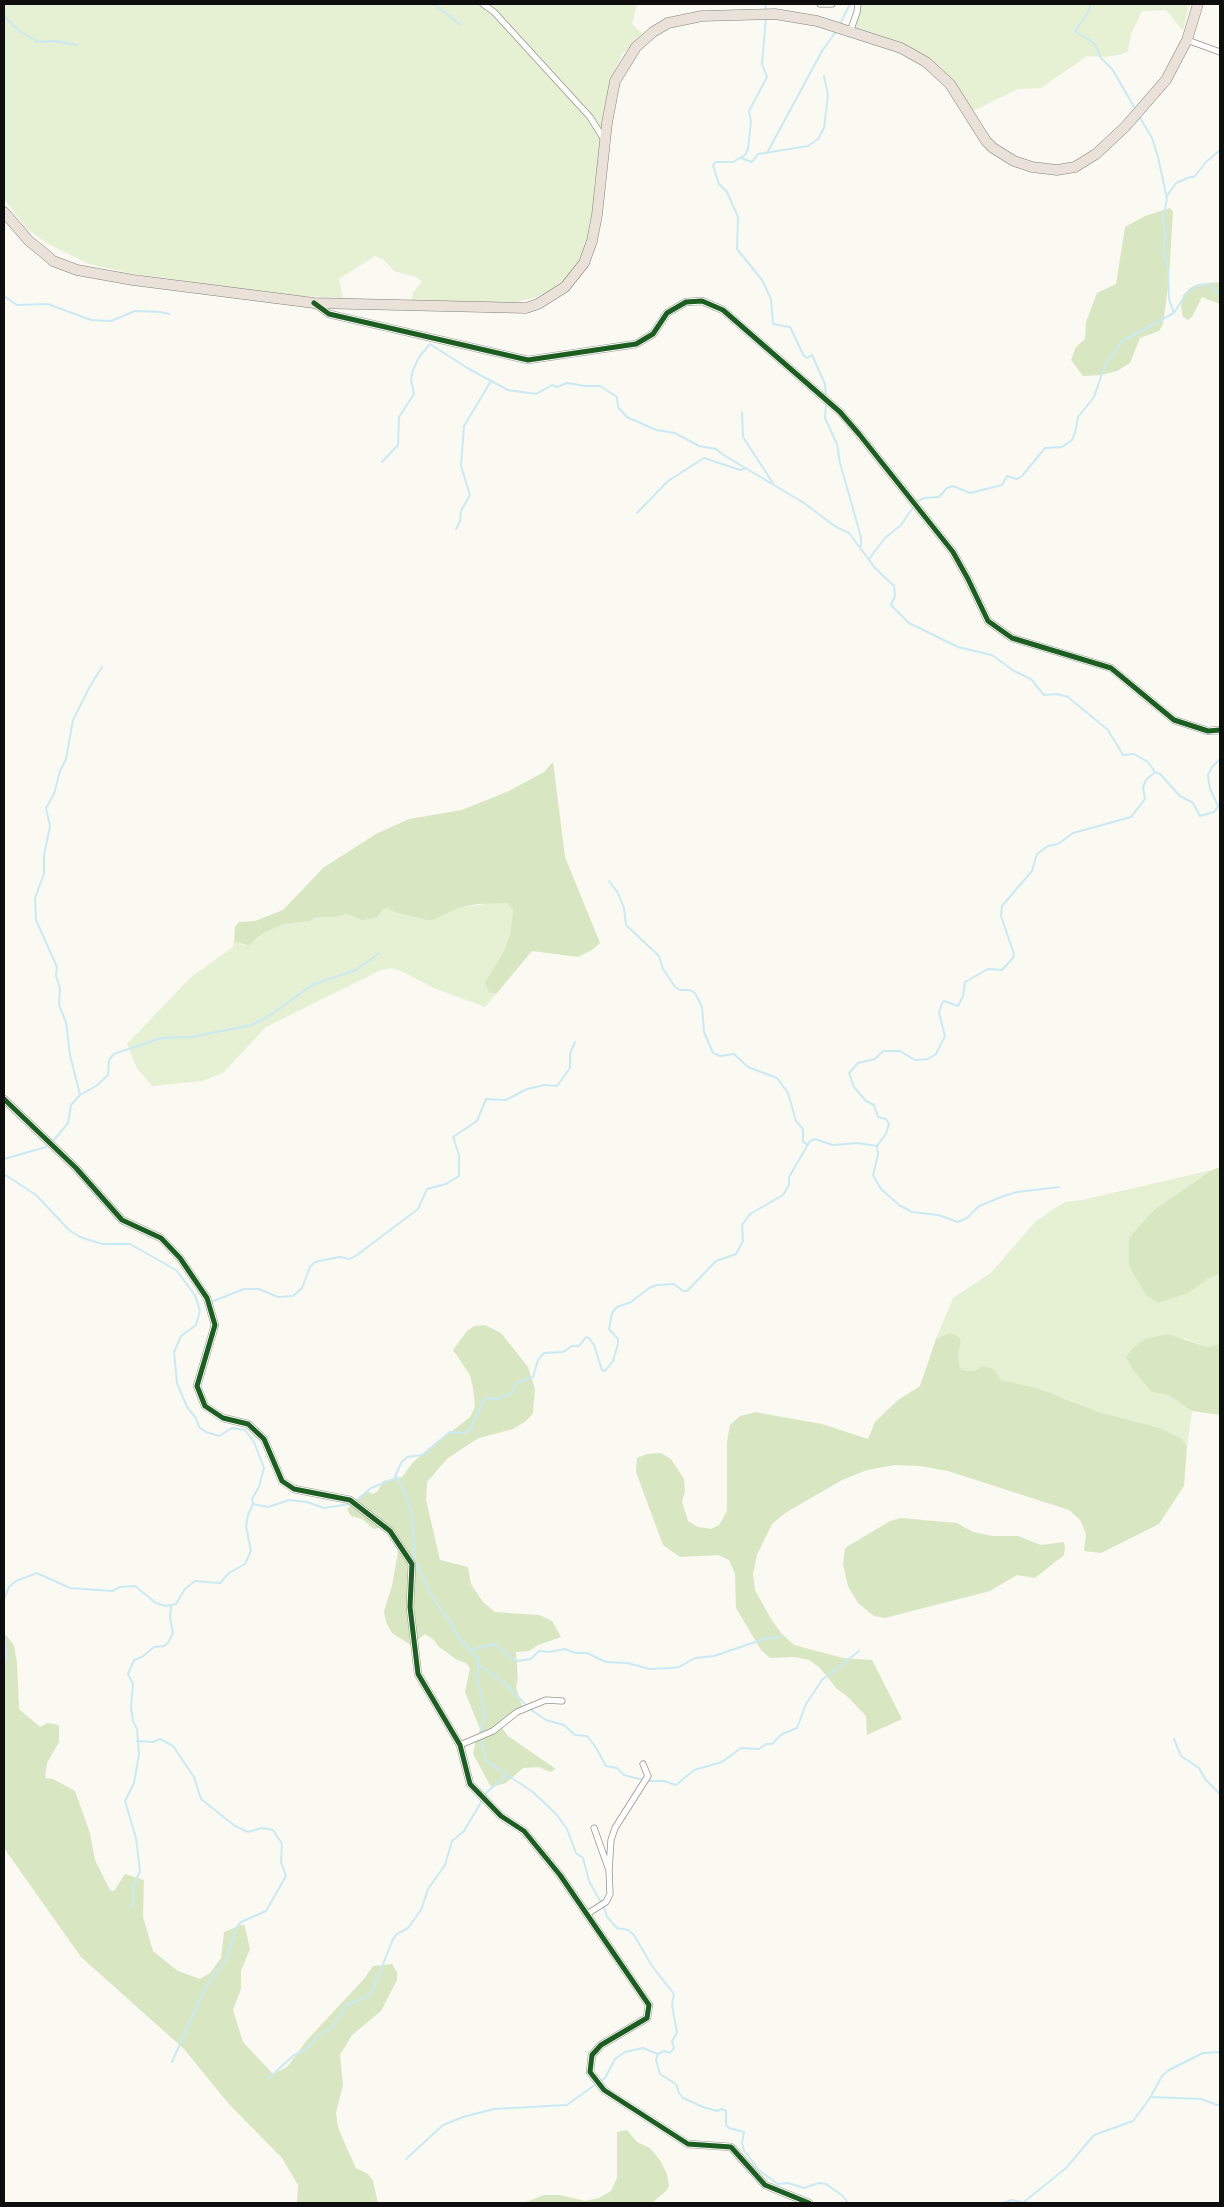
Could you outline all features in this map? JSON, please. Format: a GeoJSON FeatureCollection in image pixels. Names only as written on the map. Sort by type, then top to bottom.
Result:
{"type":"FeatureCollection","features":[{"type":"Feature","properties":{"kind":"highway"},"geometry":{"type":"LineString","coordinates":[[4,212],[44,254],[77,270],[133,280],[314,303],[356,302],[514,309],[538,304],[565,287],[580,270],[588,252],[598,215],[605,141],[612,95],[620,70],[636,47],[652,32],[668,23],[702,16],[776,14],[817,21],[901,48],[926,62],[957,93],[986,141],[993,148],[1014,161],[1042,170],[1066,170],[1086,161],[1105,146],[1166,80],[1187,40],[1198,4]]}},
{"type":"Feature","properties":{"kind":"street"},"geometry":{"type":"LineString","coordinates":[[483,4],[494,12],[590,116],[605,141]]}},
{"type":"Feature","properties":{"kind":"street"},"geometry":{"type":"LineString","coordinates":[[820,4],[832,4]]}},
{"type":"Feature","properties":{"kind":"street"},"geometry":{"type":"LineString","coordinates":[[850,32],[858,4]]}},
{"type":"Feature","properties":{"kind":"street"},"geometry":{"type":"LineString","coordinates":[[1187,40],[1220,52]]}},
{"type":"Feature","properties":{"kind":"street"},"geometry":{"type":"LineString","coordinates":[[314,303],[329,314],[528,360],[636,344],[654,334],[667,313],[686,302],[702,300],[723,310],[840,412],[953,552],[988,622],[1012,638],[1111,668],[1174,720],[1208,731],[1220,730]]}},
{"type":"Feature","properties":{"kind":"street"},"geometry":{"type":"LineString","coordinates":[[4,1099],[76,1168],[122,1220],[161,1238],[180,1258],[207,1298],[215,1325],[197,1386],[206,1406],[223,1418],[248,1424],[264,1439],[282,1481],[294,1489],[350,1500],[390,1531],[412,1564],[410,1607],[418,1674],[460,1745],[470,1784],[500,1816],[524,1830],[560,1875],[649,2005],[647,2018],[601,2045],[592,2055],[590,2072],[604,2090],[688,2144],[732,2147],[765,2186],[794,2200],[809,2203]]}},
{"type":"Feature","properties":{"kind":"street"},"geometry":{"type":"LineString","coordinates":[[460,1745],[493,1731],[517,1712],[546,1700],[562,1701]]}},
{"type":"Feature","properties":{"kind":"street"},"geometry":{"type":"LineString","coordinates":[[587,1914],[606,1902],[610,1894],[611,1840],[615,1828],[648,1776],[643,1764]]}},
{"type":"Feature","properties":{"kind":"street"},"geometry":{"type":"LineString","coordinates":[[594,1828],[609,1870]]}},
{"type":"Feature","properties":{"kind":"green space"},"geometry":{"type":"Polygon","coordinates":[[[4,4],[637,4],[632,24],[644,35],[623,53],[610,80],[603,118],[600,188],[595,235],[571,275],[552,290],[537,297],[505,305],[411,304],[413,293],[422,281],[416,277],[394,271],[384,260],[375,256],[339,279],[343,298],[284,295],[134,274],[89,264],[48,244],[27,229],[4,199],[4,4]]]}},
{"type":"Feature","properties":{"kind":"green space"},"geometry":{"type":"Polygon","coordinates":[[[858,4],[1189,4],[1183,31],[1166,10],[1142,11],[1131,34],[1128,51],[1106,57],[1087,56],[1041,88],[1018,89],[973,111],[953,82],[934,62],[854,28],[858,4]]]}},
{"type":"Feature","properties":{"kind":"green space"},"geometry":{"type":"Polygon","coordinates":[[[1170,208],[1173,212],[1169,279],[1163,324],[1159,331],[1140,338],[1130,363],[1117,371],[1101,375],[1083,376],[1071,360],[1076,347],[1085,339],[1086,322],[1097,293],[1116,284],[1125,227],[1145,216],[1170,208]]]}},
{"type":"Feature","properties":{"kind":"green space"},"geometry":{"type":"Polygon","coordinates":[[[1220,282],[1220,304],[1202,297],[1192,317],[1188,320],[1183,317],[1181,307],[1183,295],[1190,288],[1198,284],[1220,282]]]}},
{"type":"Feature","properties":{"kind":"green space"},"geometry":{"type":"Polygon","coordinates":[[[553,762],[565,857],[600,943],[592,950],[578,957],[532,951],[496,994],[489,993],[485,982],[504,951],[510,935],[513,910],[507,903],[477,904],[459,908],[430,921],[394,912],[388,907],[382,910],[377,917],[362,920],[347,914],[336,917],[317,917],[310,921],[284,924],[263,933],[249,945],[234,942],[235,927],[239,922],[255,921],[283,910],[323,868],[376,834],[409,819],[462,810],[509,791],[544,772],[553,762]]]}},
{"type":"Feature","properties":{"kind":"green space"},"geometry":{"type":"Polygon","coordinates":[[[497,902],[507,903],[513,910],[510,935],[504,951],[485,982],[489,993],[496,994],[485,1007],[434,988],[392,968],[381,970],[266,1027],[224,1072],[203,1081],[152,1086],[137,1068],[127,1044],[190,978],[233,947],[234,942],[244,945],[257,939],[263,933],[284,924],[310,921],[317,917],[336,917],[347,914],[356,916],[389,907],[394,912],[430,921],[459,908],[497,902]]]}},
{"type":"Feature","properties":{"kind":"green space"},"geometry":{"type":"Polygon","coordinates":[[[1220,1167],[1220,1275],[1212,1276],[1188,1293],[1158,1303],[1146,1295],[1129,1266],[1129,1238],[1155,1209],[1212,1170],[1220,1167]]]}},
{"type":"Feature","properties":{"kind":"green space"},"geometry":{"type":"Polygon","coordinates":[[[1212,1170],[1155,1209],[1187,1293],[1212,1276],[1220,1275],[1220,1344],[1207,1347],[1184,1338],[1152,1392],[1168,1395],[1192,1411],[1187,1446],[1182,1439],[1160,1428],[1102,1413],[1067,1399],[1001,1380],[982,1366],[974,1371],[962,1370],[959,1365],[958,1356],[961,1341],[950,1333],[936,1339],[953,1298],[991,1273],[1035,1222],[1065,1202],[1082,1200],[1212,1170]]]}},
{"type":"Feature","properties":{"kind":"green space"},"geometry":{"type":"Polygon","coordinates":[[[485,1325],[501,1333],[528,1367],[535,1389],[533,1413],[526,1421],[513,1429],[479,1438],[466,1446],[447,1459],[427,1482],[426,1500],[440,1560],[468,1567],[471,1584],[483,1602],[495,1612],[539,1615],[552,1621],[561,1637],[538,1645],[529,1651],[516,1652],[518,1679],[516,1687],[522,1706],[501,1727],[508,1736],[556,1769],[550,1772],[539,1767],[523,1768],[506,1783],[491,1787],[473,1754],[475,1743],[482,1734],[465,1692],[470,1668],[466,1663],[457,1660],[438,1646],[434,1640],[425,1634],[409,1644],[392,1633],[386,1622],[384,1611],[392,1586],[399,1546],[388,1526],[374,1529],[362,1519],[351,1516],[347,1509],[362,1494],[368,1492],[373,1494],[378,1491],[383,1481],[402,1477],[414,1461],[470,1417],[475,1407],[470,1375],[453,1350],[467,1331],[474,1326],[485,1325]]]}},
{"type":"Feature","properties":{"kind":"green space"},"geometry":{"type":"Polygon","coordinates":[[[950,1333],[959,1337],[961,1341],[958,1356],[959,1365],[962,1370],[974,1371],[982,1366],[994,1369],[1001,1380],[1039,1389],[1102,1413],[1160,1428],[1182,1439],[1187,1446],[1184,1486],[1159,1524],[1101,1553],[1084,1551],[1086,1534],[1080,1520],[1069,1510],[948,1471],[920,1466],[895,1465],[867,1470],[842,1480],[785,1513],[772,1524],[757,1555],[753,1574],[755,1590],[771,1619],[782,1634],[794,1645],[843,1658],[872,1660],[902,1719],[867,1735],[866,1716],[847,1696],[837,1689],[820,1668],[809,1660],[795,1657],[770,1658],[761,1650],[736,1608],[735,1574],[729,1560],[718,1555],[680,1557],[663,1545],[636,1472],[637,1458],[647,1454],[661,1453],[671,1459],[684,1479],[685,1491],[682,1502],[688,1521],[698,1527],[711,1529],[719,1525],[727,1511],[727,1442],[730,1425],[740,1416],[756,1412],[822,1424],[868,1439],[875,1422],[898,1400],[920,1386],[936,1339],[950,1333]]]}},
{"type":"Feature","properties":{"kind":"green space"},"geometry":{"type":"Polygon","coordinates":[[[1167,1334],[1207,1347],[1220,1344],[1220,1415],[1192,1411],[1168,1395],[1152,1392],[1134,1371],[1126,1357],[1135,1346],[1146,1339],[1167,1334]]]}},
{"type":"Feature","properties":{"kind":"green space"},"geometry":{"type":"Polygon","coordinates":[[[901,1518],[957,1523],[973,1532],[993,1536],[1018,1536],[1041,1545],[1064,1542],[1064,1555],[1035,1578],[1017,1575],[990,1591],[885,1618],[874,1616],[858,1603],[848,1586],[843,1564],[845,1548],[890,1521],[901,1518]]]}},
{"type":"Feature","properties":{"kind":"green space"},"geometry":{"type":"Polygon","coordinates":[[[4,1633],[14,1645],[17,1663],[19,1709],[40,1727],[47,1723],[59,1725],[59,1742],[47,1763],[45,1778],[53,1779],[75,1791],[90,1833],[95,1860],[110,1890],[114,1891],[125,1874],[144,1880],[143,1917],[153,1951],[178,1971],[200,1979],[210,1973],[221,1958],[224,1932],[244,1925],[250,1949],[241,1971],[241,1989],[233,2010],[243,2042],[273,2074],[287,2067],[307,2040],[364,1979],[373,1966],[392,1964],[397,1972],[397,1980],[381,2011],[352,2035],[340,2055],[343,2085],[336,2113],[338,2127],[348,2151],[356,2168],[368,2174],[373,2181],[378,2203],[297,2203],[298,2185],[282,2158],[228,2103],[184,2049],[81,1957],[4,1848],[4,1633]]]}},
{"type":"Feature","properties":{"kind":"green space"},"geometry":{"type":"Polygon","coordinates":[[[627,2130],[637,2142],[650,2148],[660,2160],[667,2174],[669,2186],[652,2203],[524,2203],[544,2195],[560,2195],[585,2201],[599,2198],[611,2191],[617,2178],[617,2132],[627,2130]]]}},
{"type":"Feature","properties":{"kind":"waterway"},"geometry":{"type":"LineString","coordinates":[[434,4],[461,25]]}},
{"type":"Feature","properties":{"kind":"waterway"},"geometry":{"type":"LineString","coordinates":[[765,4],[766,10]]}},
{"type":"Feature","properties":{"kind":"waterway"},"geometry":{"type":"LineString","coordinates":[[840,24],[850,4]]}},
{"type":"Feature","properties":{"kind":"waterway"},"geometry":{"type":"LineString","coordinates":[[1091,4],[1087,14],[1075,31],[1095,44],[1101,58],[1112,69],[1136,110]]}},
{"type":"Feature","properties":{"kind":"waterway"},"geometry":{"type":"LineString","coordinates":[[4,16],[18,30],[38,42],[55,41],[77,45]]}},
{"type":"Feature","properties":{"kind":"waterway"},"geometry":{"type":"LineString","coordinates":[[766,17],[762,64],[767,77],[749,111],[751,122],[748,149],[745,155],[733,162],[716,162],[713,165],[719,184],[727,192],[738,217],[737,249],[762,280],[771,299],[773,324],[790,327],[804,356],[807,358],[812,355],[825,384],[826,398]]}},
{"type":"Feature","properties":{"kind":"waterway"},"geometry":{"type":"LineString","coordinates":[[767,153],[822,51],[837,30]]}},
{"type":"Feature","properties":{"kind":"waterway"},"geometry":{"type":"LineString","coordinates":[[741,158],[752,162],[758,154],[808,146],[818,139],[824,128],[828,95],[824,76]]}},
{"type":"Feature","properties":{"kind":"waterway"},"geometry":{"type":"LineString","coordinates":[[1139,116],[1152,138],[1167,199],[1163,218],[1165,236],[1163,250],[1168,269],[1169,299],[1174,313]]}},
{"type":"Feature","properties":{"kind":"waterway"},"geometry":{"type":"LineString","coordinates":[[1167,196],[1176,183],[1194,177],[1206,162],[1220,150]]}},
{"type":"Feature","properties":{"kind":"waterway"},"geometry":{"type":"LineString","coordinates":[[916,502],[924,498],[939,497],[947,488],[953,486],[970,493],[1002,485],[1007,476],[1017,479],[1022,476],[1045,448],[1062,447],[1072,440],[1078,417],[1094,397],[1105,365],[1121,342],[1174,313],[1186,294],[1196,286],[1208,284],[1220,294]]}},
{"type":"Feature","properties":{"kind":"waterway"},"geometry":{"type":"LineString","coordinates":[[4,296],[17,305],[48,304],[91,320],[111,321],[135,311],[169,314]]}},
{"type":"Feature","properties":{"kind":"waterway"},"geometry":{"type":"LineString","coordinates":[[382,462],[398,445],[399,417],[414,394],[411,379],[413,370],[419,357],[430,344],[469,369],[508,390],[536,394],[552,385],[557,387],[567,383],[600,386],[617,397],[618,407],[627,417],[656,430],[675,433],[699,446],[716,449],[804,503],[836,527],[849,533],[875,568],[894,586],[895,596],[891,605],[909,623],[958,647],[992,655],[1014,671],[1031,679],[1044,695],[1057,694],[1068,697],[1108,730],[1123,755],[1134,754],[1148,762],[1155,772],[1160,774],[1180,796],[1193,803],[1200,816],[1214,812],[1220,804]]}},
{"type":"Feature","properties":{"kind":"waterway"},"geometry":{"type":"LineString","coordinates":[[456,529],[460,521],[461,511],[470,495],[461,466],[464,426],[491,381]]}},
{"type":"Feature","properties":{"kind":"waterway"},"geometry":{"type":"LineString","coordinates":[[826,403],[825,418],[837,444],[840,463],[861,537],[861,546]]}},
{"type":"Feature","properties":{"kind":"waterway"},"geometry":{"type":"LineString","coordinates":[[742,412],[743,437],[773,483]]}},
{"type":"Feature","properties":{"kind":"waterway"},"geometry":{"type":"LineString","coordinates":[[637,513],[668,481],[704,458],[740,470],[746,468]]}},
{"type":"Feature","properties":{"kind":"waterway"},"geometry":{"type":"LineString","coordinates":[[869,559],[885,538],[901,525],[914,506]]}},
{"type":"Feature","properties":{"kind":"waterway"},"geometry":{"type":"LineString","coordinates":[[80,1095],[70,1055],[66,1022],[59,1005],[60,988],[56,976],[57,967],[36,920],[35,898],[44,874],[44,855],[50,826],[46,808],[54,794],[60,771],[66,759],[73,720],[102,667]]}},
{"type":"Feature","properties":{"kind":"waterway"},"geometry":{"type":"LineString","coordinates":[[1218,806],[1210,789],[1208,775],[1212,767],[1220,759]]}},
{"type":"Feature","properties":{"kind":"waterway"},"geometry":{"type":"LineString","coordinates":[[1059,1187],[1017,1192],[1004,1196],[979,1206],[967,1218],[958,1222],[938,1215],[912,1212],[899,1205],[881,1189],[873,1175],[878,1155],[877,1146],[886,1134],[889,1124],[886,1119],[878,1117],[874,1105],[866,1101],[854,1087],[849,1073],[858,1063],[875,1059],[883,1051],[900,1051],[915,1060],[928,1059],[936,1054],[945,1036],[939,1013],[942,1003],[944,1001],[958,1006],[963,996],[965,982],[988,969],[1002,970],[1013,958],[1014,954],[1001,916],[1002,906],[1032,871],[1037,854],[1048,846],[1058,844],[1073,833],[1131,817],[1145,799],[1143,787],[1146,780],[1155,772]]}},
{"type":"Feature","properties":{"kind":"waterway"},"geometry":{"type":"LineString","coordinates":[[609,881],[618,893],[624,908],[626,925],[659,956],[663,969],[675,987],[695,993],[702,1007],[704,1032],[713,1053],[720,1056],[734,1054],[748,1067],[777,1078],[788,1093],[796,1121],[803,1129],[803,1141],[807,1145]]}},
{"type":"Feature","properties":{"kind":"waterway"},"geometry":{"type":"LineString","coordinates":[[54,1140],[68,1123],[71,1105],[80,1095],[96,1086],[108,1075],[109,1060],[114,1054],[161,1038],[192,1037],[252,1025],[269,1016],[314,984],[356,970],[379,953]]}},
{"type":"Feature","properties":{"kind":"waterway"},"geometry":{"type":"LineString","coordinates":[[211,1302],[244,1289],[259,1289],[278,1297],[293,1296],[302,1288],[310,1267],[315,1262],[339,1257],[350,1259],[357,1255],[418,1209],[427,1189],[446,1184],[459,1176],[459,1155],[453,1137],[477,1121],[486,1099],[506,1100],[527,1089],[545,1085],[557,1086],[570,1068],[570,1054],[575,1042]]}},
{"type":"Feature","properties":{"kind":"waterway"},"geometry":{"type":"LineString","coordinates":[[356,1501],[371,1488],[394,1479],[401,1463],[407,1457],[422,1455],[450,1432],[464,1433],[470,1430],[483,1401],[487,1398],[497,1399],[512,1393],[516,1383],[533,1377],[538,1360],[544,1353],[563,1352],[572,1346],[579,1346],[586,1337],[594,1345],[602,1370],[605,1371],[613,1361],[618,1344],[618,1339],[609,1329],[612,1313],[617,1307],[631,1302],[649,1288],[657,1285],[674,1284],[683,1291],[687,1291],[716,1261],[736,1254],[743,1241],[742,1225],[750,1214],[783,1195],[789,1185],[789,1177],[810,1141],[815,1139],[833,1145],[857,1143],[877,1146]]}},
{"type":"Feature","properties":{"kind":"waterway"},"geometry":{"type":"LineString","coordinates":[[4,1159],[46,1147]]}},
{"type":"Feature","properties":{"kind":"waterway"},"geometry":{"type":"LineString","coordinates":[[4,1174],[36,1195],[69,1230],[80,1237],[102,1244],[130,1244],[176,1270],[195,1295],[200,1311],[196,1325],[181,1336],[174,1352],[177,1383],[187,1407],[196,1418],[199,1427],[206,1432],[219,1436],[232,1428],[245,1430],[254,1442],[264,1468],[259,1487],[252,1499],[253,1504],[246,1526],[251,1551],[245,1564],[229,1573],[220,1583],[195,1581],[185,1589],[176,1604],[166,1606],[156,1603],[135,1586],[120,1587],[112,1591],[70,1588],[37,1573],[16,1581],[9,1587],[4,1599]]}},
{"type":"Feature","properties":{"kind":"waterway"},"geometry":{"type":"LineString","coordinates":[[397,1477],[404,1490],[412,1516],[415,1561],[434,1600],[450,1621],[458,1637],[479,1660],[477,1676],[485,1715],[480,1732],[486,1761],[533,1792],[557,1815],[567,1829],[576,1853],[583,1858],[589,1881],[607,1917],[617,1928],[628,1930],[634,1935],[652,1966],[674,1994],[672,2005],[677,2033],[672,2041],[674,2048],[670,2053],[664,2051],[658,2054]]}},
{"type":"Feature","properties":{"kind":"waterway"},"geometry":{"type":"LineString","coordinates":[[253,1504],[268,1507],[289,1500],[307,1502],[324,1508],[350,1504]]}},
{"type":"Feature","properties":{"kind":"waterway"},"geometry":{"type":"LineString","coordinates":[[133,1907],[133,1887],[140,1871],[136,1838],[125,1801],[134,1783],[139,1754],[137,1729],[133,1721],[131,1707],[133,1684],[128,1674],[134,1660],[142,1657],[154,1647],[164,1646],[168,1643],[173,1633],[170,1618],[171,1606]]}},
{"type":"Feature","properties":{"kind":"waterway"},"geometry":{"type":"LineString","coordinates":[[4,1632],[7,1658],[4,1664]]}},
{"type":"Feature","properties":{"kind":"waterway"},"geometry":{"type":"LineString","coordinates":[[471,1650],[494,1644],[516,1661],[531,1659],[539,1651],[549,1652],[565,1649],[576,1653],[587,1653],[606,1662],[627,1663],[650,1669],[679,1667],[695,1658],[714,1656],[767,1638],[781,1637]]}},
{"type":"Feature","properties":{"kind":"waterway"},"geometry":{"type":"LineString","coordinates":[[647,1781],[664,1781],[676,1785],[694,1770],[722,1762],[741,1748],[759,1749],[766,1744],[772,1744],[782,1734],[797,1728],[806,1704],[822,1680],[859,1651]]}},
{"type":"Feature","properties":{"kind":"waterway"},"geometry":{"type":"LineString","coordinates":[[479,1665],[505,1683],[526,1705]]}},
{"type":"Feature","properties":{"kind":"waterway"},"geometry":{"type":"LineString","coordinates":[[530,1709],[546,1720],[564,1725],[575,1735],[587,1736],[606,1766],[617,1768],[624,1775],[643,1780]]}},
{"type":"Feature","properties":{"kind":"waterway"},"geometry":{"type":"LineString","coordinates":[[137,1741],[153,1742],[160,1739],[173,1746],[194,1777],[201,1799],[235,1826],[248,1832],[262,1828],[273,1830],[282,1844],[281,1862],[286,1876],[266,1911],[241,1922],[236,1928],[227,1958],[205,1988],[172,2062]]}},
{"type":"Feature","properties":{"kind":"waterway"},"geometry":{"type":"LineString","coordinates":[[1174,1739],[1181,1756],[1199,1768],[1205,1779],[1220,1794]]}},
{"type":"Feature","properties":{"kind":"waterway"},"geometry":{"type":"LineString","coordinates":[[269,2078],[294,2055],[306,2049],[319,2035],[332,2027],[347,2005],[366,1997],[372,1992],[393,1939],[397,1934],[408,1928],[421,1910],[428,1889],[445,1865],[452,1841],[464,1831],[487,1792],[507,1775]]}},
{"type":"Feature","properties":{"kind":"waterway"},"geometry":{"type":"LineString","coordinates":[[600,2082],[605,2078],[615,2059],[625,2052],[643,2048],[658,2054]]}},
{"type":"Feature","properties":{"kind":"waterway"},"geometry":{"type":"LineString","coordinates":[[1024,2202],[1066,2168],[1094,2135],[1133,2121],[1150,2098],[1162,2076],[1169,2070],[1203,2053],[1220,2052]]}},
{"type":"Feature","properties":{"kind":"waterway"},"geometry":{"type":"LineString","coordinates":[[658,2054],[656,2060],[660,2074],[676,2084],[683,2098],[703,2107],[717,2111],[722,2109],[726,2111],[726,2125],[729,2128],[744,2132],[742,2143],[744,2151],[760,2171],[778,2184],[788,2183],[804,2188],[819,2183],[826,2184],[843,2196],[848,2203]]}},
{"type":"Feature","properties":{"kind":"waterway"},"geometry":{"type":"LineString","coordinates":[[406,2159],[443,2125],[463,2117],[494,2109],[567,2105],[596,2084]]}},
{"type":"Feature","properties":{"kind":"waterway"},"geometry":{"type":"LineString","coordinates":[[1151,2097],[1201,2099],[1220,2106]]}},
{"type":"Feature","properties":{"kind":"waterway"},"geometry":{"type":"LineString","coordinates":[[1002,2203],[1012,2200],[1026,2203]]}},
{"type":"Feature","properties":{"kind":"cycle path"},"geometry":{"type":"LineString","coordinates":[[314,303],[329,314],[528,360],[636,344],[653,334],[667,313],[686,302],[702,301],[723,310],[840,412],[859,434],[953,552],[988,621],[1012,638],[1111,668],[1174,720],[1208,731],[1220,730]]}},
{"type":"Feature","properties":{"kind":"cycle path"},"geometry":{"type":"LineString","coordinates":[[4,1099],[76,1168],[122,1220],[161,1238],[180,1258],[207,1298],[215,1325],[197,1386],[205,1406],[223,1418],[248,1424],[264,1439],[282,1481],[294,1489],[350,1500],[390,1531],[412,1564],[410,1607],[418,1674],[460,1745],[470,1784],[501,1816],[524,1831],[560,1875],[649,2005],[647,2018],[601,2045],[592,2055],[590,2072],[604,2090],[688,2144],[731,2147],[765,2185],[809,2203]]}}]}
